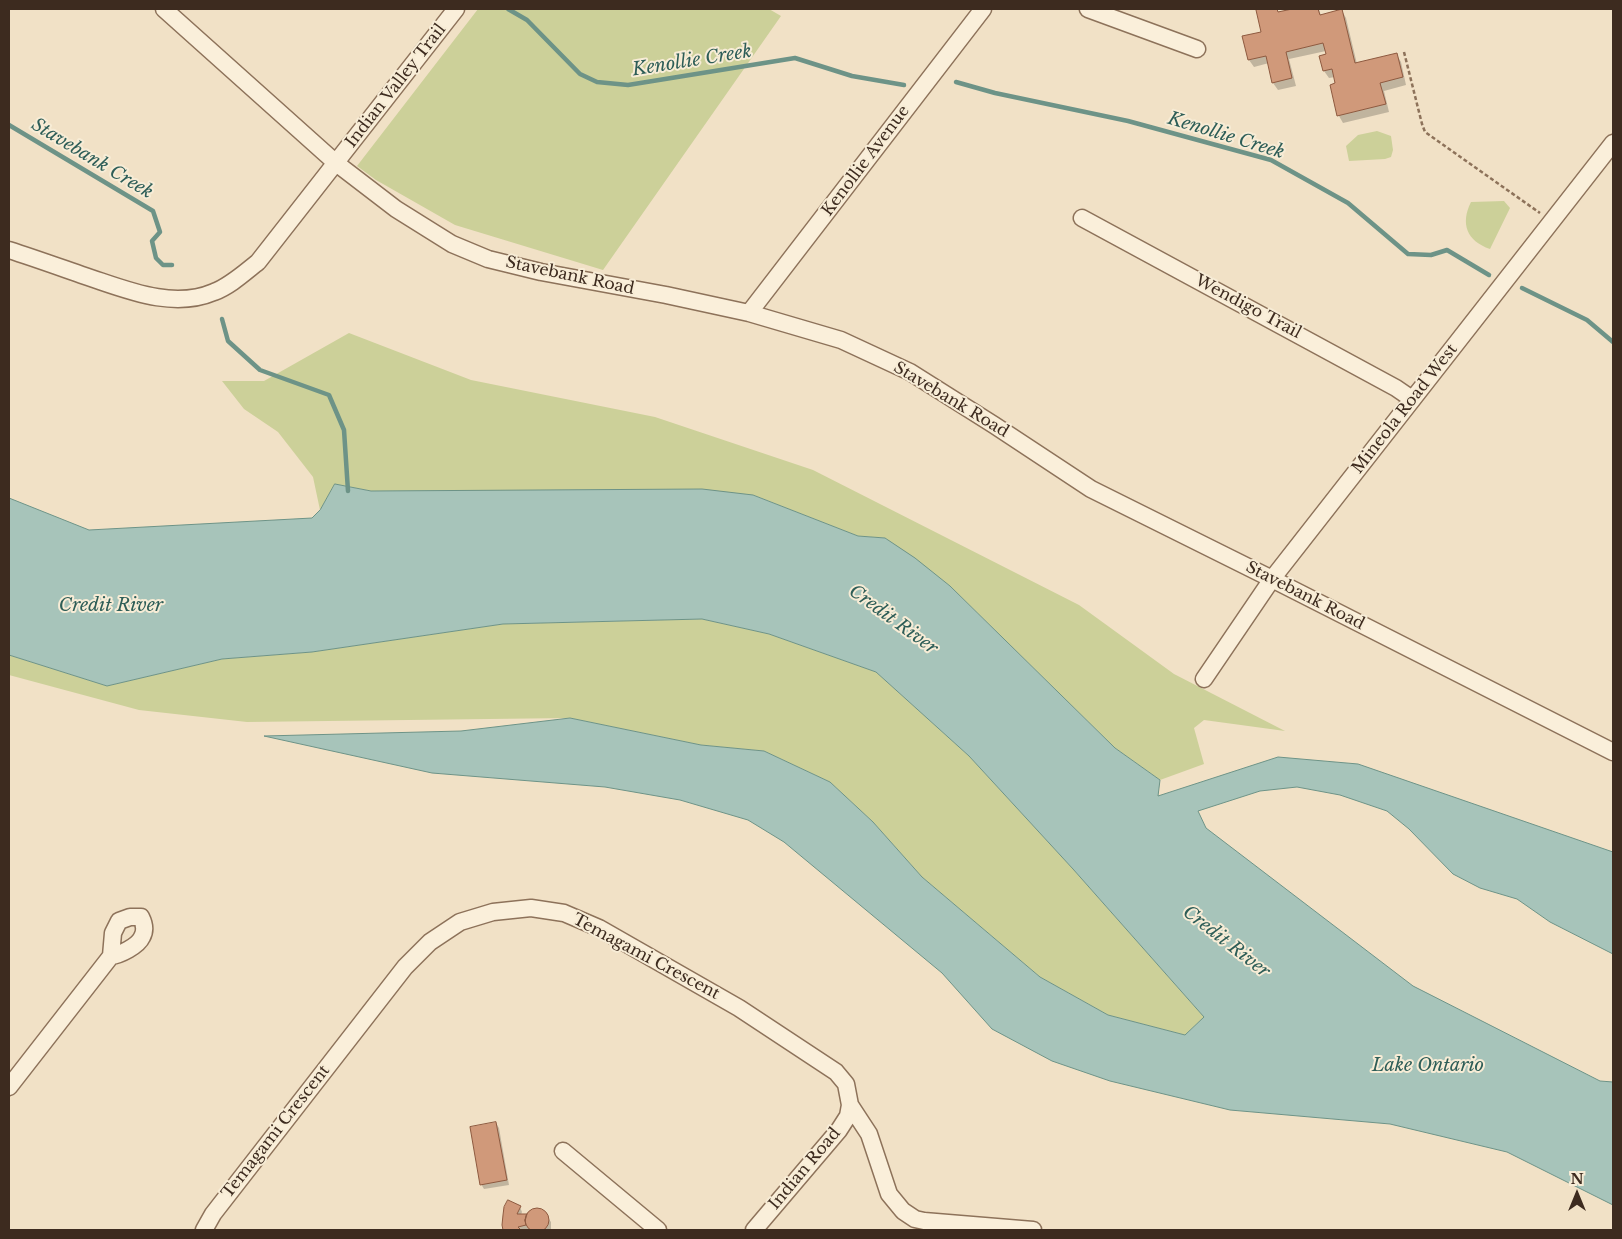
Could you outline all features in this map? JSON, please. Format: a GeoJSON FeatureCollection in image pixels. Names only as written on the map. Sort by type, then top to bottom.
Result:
{"type":"FeatureCollection","features":[{"type":"Feature","properties":{"kind":"street","name":"Stavebank Road"},"geometry":{"type":"LineString","coordinates":[[164,9],[336,162],[396,209],[452,244],[488,259],[541,272],[666,295],[749,313],[841,340],[910,372],[1091,489],[1613,752]]}},
{"type":"Feature","properties":{"kind":"street","name":"Indian Valley Trail"},"geometry":{"type":"LineString","coordinates":[[9,250],[131,291],[160,298],[189,298],[214,293],[258,262],[456,9]]}},
{"type":"Feature","properties":{"kind":"street","name":"Kenollie Avenue"},"geometry":{"type":"LineString","coordinates":[[749,313],[983,9]]}},
{"type":"Feature","properties":{"kind":"street"},"geometry":{"type":"LineString","coordinates":[[1088,9],[1197,49]]}},
{"type":"Feature","properties":{"kind":"street","name":"Mineola Road West"},"geometry":{"type":"LineString","coordinates":[[1204,679],[1272,579],[1613,144]]}},
{"type":"Feature","properties":{"kind":"street","name":"Wendigo Trail"},"geometry":{"type":"LineString","coordinates":[[1082,218],[1396,388],[1412,399]]}},
{"type":"Feature","properties":{"kind":"street","name":"Temagami Crescent"},"geometry":{"type":"LineString","coordinates":[[204,1230],[213,1214],[405,967],[430,942],[460,922],[493,912],[531,908],[564,913],[599,928],[740,1008],[836,1072],[846,1084],[850,1105],[869,1134],[889,1194],[903,1211],[924,1222],[1033,1230]]}},
{"type":"Feature","properties":{"kind":"street"},"geometry":{"type":"LineString","coordinates":[[9,1087],[111,956]]}},
{"type":"Feature","properties":{"kind":"street","name":"Indian Road"},"geometry":{"type":"LineString","coordinates":[[754,1230],[839,1130],[848,1116],[850,1105]]}},
{"type":"Feature","properties":{"kind":"street"},"geometry":{"type":"LineString","coordinates":[[563,1151],[658,1230]]}},
{"type":"Feature","properties":{"kind":"path"},"geometry":{"type":"LineString","coordinates":[[1404,52],[1425,132],[1541,214]]}},
{"type":"Feature","properties":{"kind":"green space"},"geometry":{"type":"Polygon","coordinates":[[[478,9],[769,9],[781,16],[603,270],[455,225],[376,180],[357,166],[478,9]]]}},
{"type":"Feature","properties":{"kind":"green space"},"geometry":{"type":"Polygon","coordinates":[[[1377,131],[1391,136],[1393,150],[1391,157],[1349,161],[1346,146],[1358,135],[1377,131]]]}},
{"type":"Feature","properties":{"kind":"green space"},"geometry":{"type":"Polygon","coordinates":[[[1504,201],[1510,208],[1490,249],[1482,246],[1471,236],[1466,224],[1471,202],[1504,201]]]}},
{"type":"Feature","properties":{"kind":"green space"},"geometry":{"type":"Polygon","coordinates":[[[349,333],[471,380],[655,417],[813,470],[1079,605],[1174,674],[1285,731],[1204,720],[1194,728],[1204,764],[1160,780],[1115,748],[950,586],[885,538],[858,536],[753,495],[371,491],[335,484],[320,510],[313,477],[278,432],[244,409],[222,381],[264,381],[349,333]]]}},
{"type":"Feature","properties":{"kind":"green space"},"geometry":{"type":"Polygon","coordinates":[[[702,619],[769,634],[876,672],[969,756],[1073,869],[1204,1017],[1185,1035],[1108,1015],[1040,977],[922,877],[873,822],[830,782],[764,751],[701,745],[570,718],[247,722],[139,710],[9,675],[9,655],[107,686],[222,659],[312,652],[503,624],[702,619]]]}},
{"type":"Feature","properties":{"kind":"water","name":"Credit River"},"geometry":{"type":"Polygon","coordinates":[[[335,484],[371,491],[702,489],[753,495],[858,536],[885,538],[915,558],[950,586],[1115,748],[1160,780],[1158,796],[1278,757],[1358,764],[1613,852],[1613,954],[1550,922],[1517,899],[1480,888],[1453,874],[1409,829],[1387,811],[1340,795],[1297,787],[1260,791],[1198,811],[1206,828],[1413,986],[1600,1081],[1613,1082],[1613,1205],[1507,1152],[1390,1124],[1230,1110],[1110,1081],[1052,1061],[992,1029],[942,973],[784,842],[748,820],[680,800],[605,787],[432,773],[264,736],[461,731],[570,718],[701,745],[764,751],[830,782],[873,822],[922,877],[1040,977],[1108,1015],[1185,1035],[1204,1017],[1073,869],[969,756],[876,672],[769,634],[702,619],[503,624],[312,652],[222,659],[107,686],[9,655],[9,498],[89,530],[312,518],[320,510],[335,484]]]}},
{"type":"Feature","properties":{"kind":"building"},"geometry":{"type":"Polygon","coordinates":[[[1277,9],[1278,12],[1292,9],[1318,9],[1320,15],[1342,9],[1355,63],[1397,53],[1403,77],[1380,83],[1386,104],[1337,116],[1330,85],[1335,83],[1332,69],[1323,71],[1319,56],[1326,54],[1323,43],[1286,52],[1292,78],[1272,83],[1266,56],[1248,60],[1242,36],[1261,32],[1256,10],[1277,9]]]}},
{"type":"Feature","properties":{"kind":"building"},"geometry":{"type":"Polygon","coordinates":[[[496,1122],[507,1180],[480,1185],[470,1127],[496,1122]]]}},
{"type":"Feature","properties":{"kind":"building"},"geometry":{"type":"Polygon","coordinates":[[[508,1200],[521,1206],[517,1214],[527,1214],[526,1225],[518,1227],[521,1230],[503,1230],[504,1207],[508,1200]]]}},
{"type":"Feature","properties":{"kind":"building"},"geometry":{"type":"Polygon","coordinates":[[[537,1208],[542,1209],[548,1215],[548,1225],[542,1231],[537,1232],[532,1231],[526,1225],[525,1220],[526,1215],[532,1209],[537,1208]]]}},
{"type":"Feature","properties":{"kind":"waterway","name":"Kenollie Creek"},"geometry":{"type":"LineString","coordinates":[[508,9],[527,20],[580,74],[597,82],[628,85],[795,58],[852,76],[904,85]]}},
{"type":"Feature","properties":{"kind":"waterway","name":"Kenollie Creek"},"geometry":{"type":"LineString","coordinates":[[956,82],[995,93],[1128,121],[1271,160],[1348,203],[1408,254],[1431,255],[1447,250],[1489,275]]}},
{"type":"Feature","properties":{"kind":"waterway","name":"Stavebank Creek"},"geometry":{"type":"LineString","coordinates":[[9,125],[153,211],[160,232],[152,241],[156,258],[163,265],[172,265]]}},
{"type":"Feature","properties":{"kind":"waterway","name":"Kenollie Creek"},"geometry":{"type":"LineString","coordinates":[[1522,288],[1587,320],[1613,342]]}},
{"type":"Feature","properties":{"kind":"waterway","name":"Stavebank Creek"},"geometry":{"type":"LineString","coordinates":[[222,319],[228,341],[260,370],[329,395],[344,430],[348,491]]}},
{"type":"Feature","properties":{"kind":"water label","name":"Lake Ontario"},"geometry":{"type":"Point","coordinates":[1428,1066]}}]}
